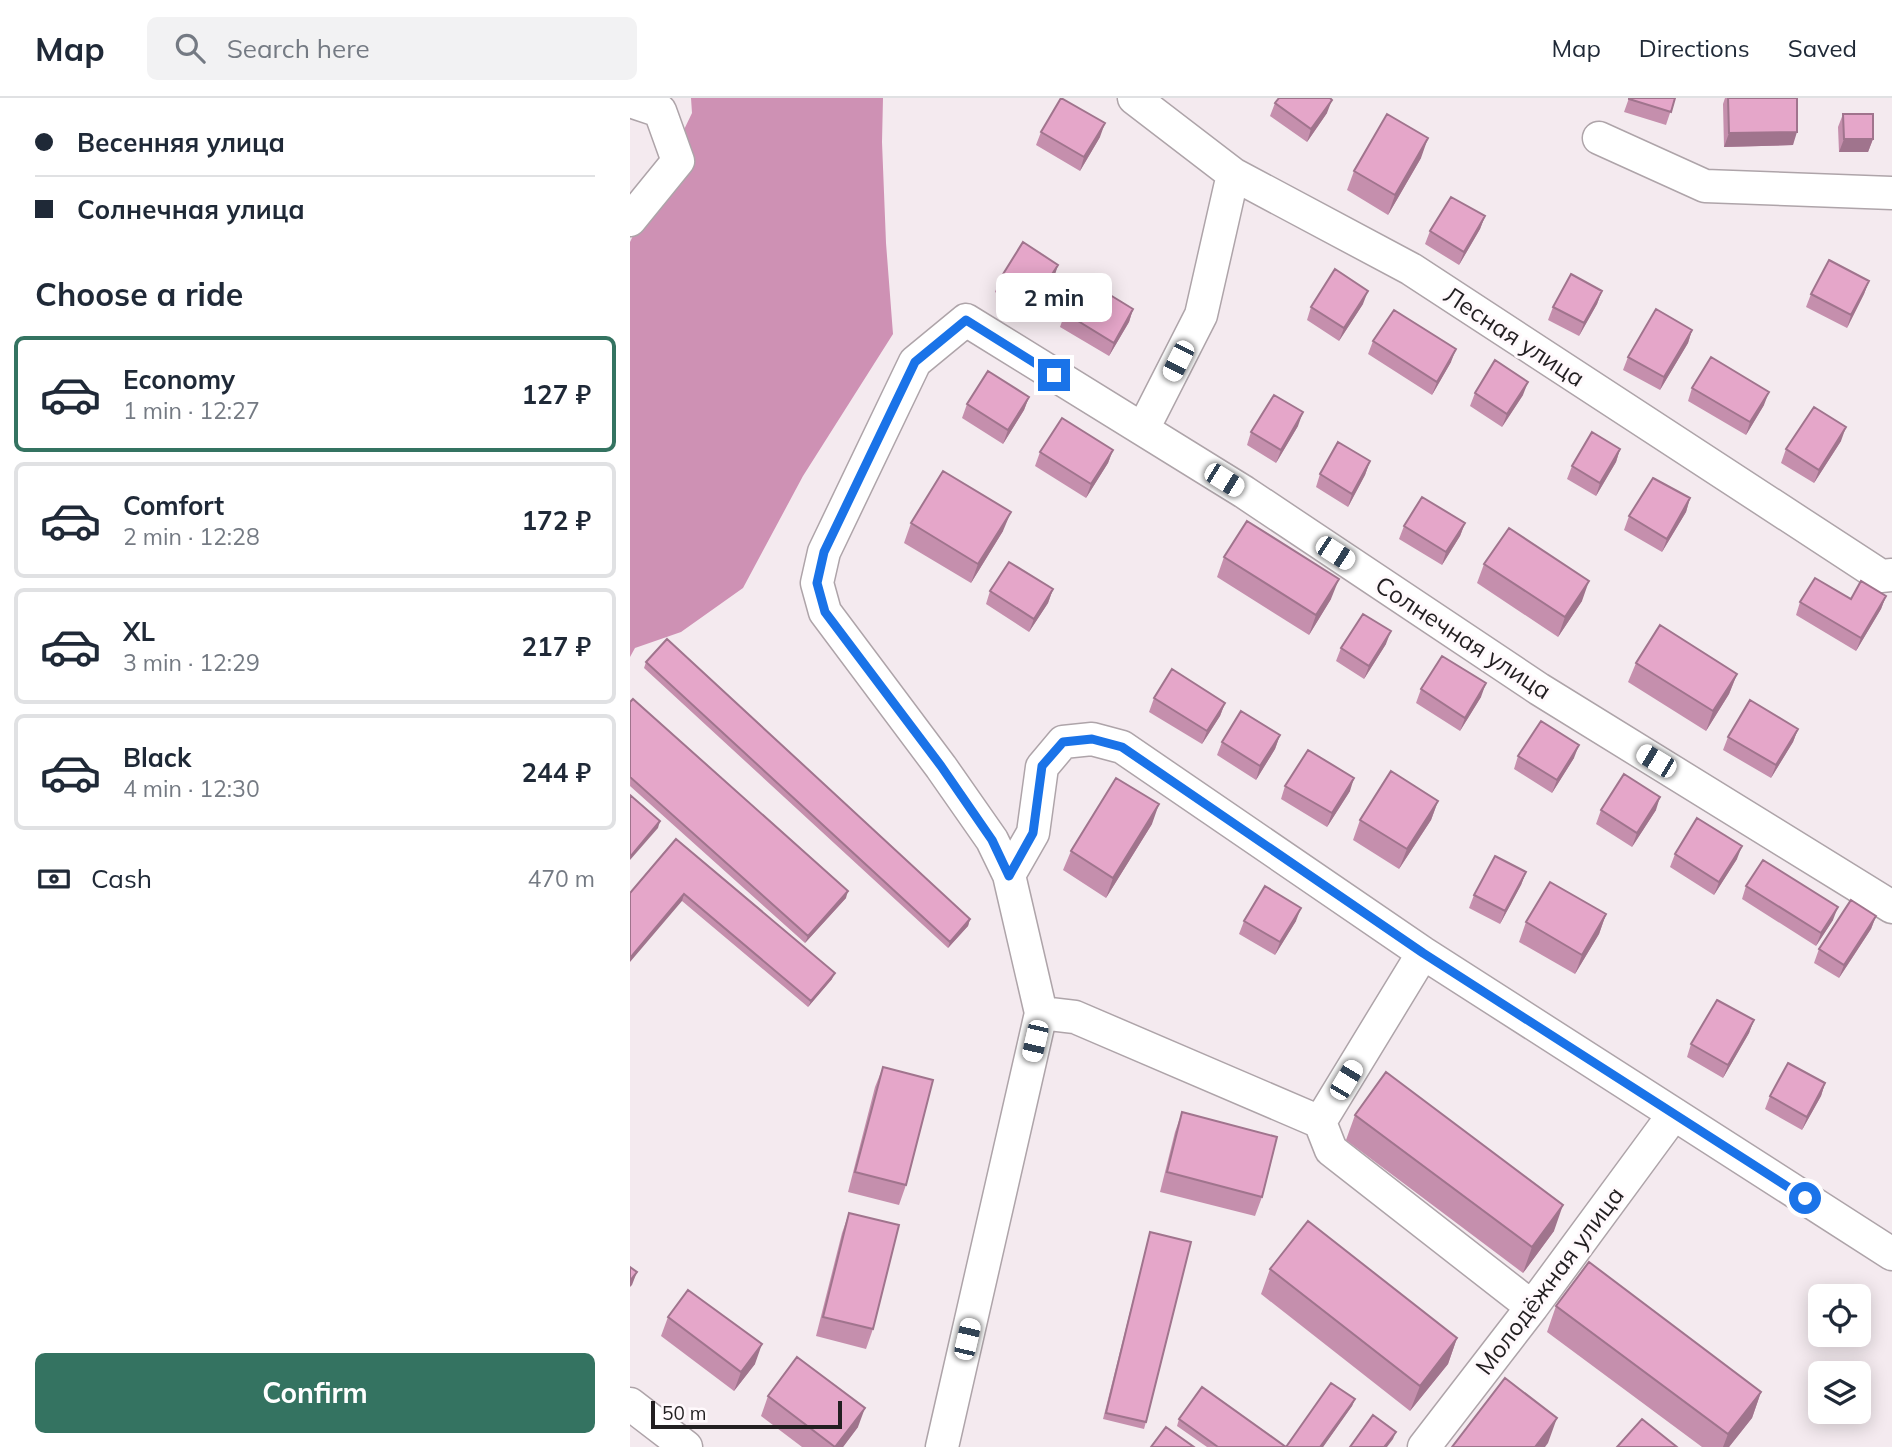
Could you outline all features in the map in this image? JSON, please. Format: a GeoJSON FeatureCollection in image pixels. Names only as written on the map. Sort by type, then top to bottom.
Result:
{"type":"FeatureCollection","features":[{"type":"Feature","properties":{"kind":"street","name":"Лесная улица"},"geometry":{"type":"LineString","coordinates":[[1134,98],[1233,174],[1411,270],[1881,576],[1892,575]]}},
{"type":"Feature","properties":{"kind":"street"},"geometry":{"type":"LineString","coordinates":[[630,102],[660,111],[678,161],[630,220]]}},
{"type":"Feature","properties":{"kind":"street"},"geometry":{"type":"LineString","coordinates":[[1599,138],[1705,186],[1892,192]]}},
{"type":"Feature","properties":{"kind":"street"},"geometry":{"type":"LineString","coordinates":[[1143,429],[1201,316],[1233,174]]}},
{"type":"Feature","properties":{"kind":"street","name":"Солнечная улица"},"geometry":{"type":"LineString","coordinates":[[1009,876],[992,840],[825,612],[817,583],[824,552],[915,362],[966,320],[1244,492],[1539,689],[1892,907]]}},
{"type":"Feature","properties":{"kind":"street"},"geometry":{"type":"LineString","coordinates":[[942,1447],[1041,1013],[1009,876],[1033,833],[1042,766],[1063,742],[1092,739],[1122,747],[1423,953],[1892,1254]]}},
{"type":"Feature","properties":{"kind":"street"},"geometry":{"type":"LineString","coordinates":[[1320,1122],[1423,953]]}},
{"type":"Feature","properties":{"kind":"street"},"geometry":{"type":"LineString","coordinates":[[1041,1013],[1075,1017],[1320,1122],[1331,1150],[1532,1307]]}},
{"type":"Feature","properties":{"kind":"street","name":"Молодёжная улица"},"geometry":{"type":"LineString","coordinates":[[1424,1447],[1532,1307],[1674,1114]]}},
{"type":"Feature","properties":{"kind":"street"},"geometry":{"type":"LineString","coordinates":[[630,1404],[686,1447]]}},
{"type":"Feature","properties":{"kind":"shaded area"},"geometry":{"type":"Polygon","coordinates":[[[691,98],[883,98],[886,243],[893,334],[803,476],[743,588],[681,632],[635,648],[630,657],[630,242],[692,113],[691,98]]]}},
{"type":"Feature","properties":{"kind":"building"},"geometry":{"type":"Polygon","coordinates":[[[1061,98],[1105,123],[1084,157],[1041,132],[1061,98]]]}},
{"type":"Feature","properties":{"kind":"building"},"geometry":{"type":"Polygon","coordinates":[[[1279,98],[1332,100],[1311,129],[1275,103],[1279,98]]]}},
{"type":"Feature","properties":{"kind":"building"},"geometry":{"type":"Polygon","coordinates":[[[1629,98],[1675,98],[1671,112],[1629,98]]]}},
{"type":"Feature","properties":{"kind":"building"},"geometry":{"type":"Polygon","coordinates":[[[1728,98],[1797,98],[1797,132],[1729,133],[1728,98]]]}},
{"type":"Feature","properties":{"kind":"building"},"geometry":{"type":"Polygon","coordinates":[[[1387,114],[1428,138],[1395,195],[1354,171],[1387,114]]]}},
{"type":"Feature","properties":{"kind":"building"},"geometry":{"type":"Polygon","coordinates":[[[1843,114],[1873,114],[1873,139],[1844,139],[1843,114]]]}},
{"type":"Feature","properties":{"kind":"building"},"geometry":{"type":"Polygon","coordinates":[[[1451,197],[1485,216],[1464,252],[1430,231],[1451,197]]]}},
{"type":"Feature","properties":{"kind":"building"},"geometry":{"type":"Polygon","coordinates":[[[1023,242],[1058,265],[1034,302],[1000,279],[1023,242]]]}},
{"type":"Feature","properties":{"kind":"building"},"geometry":{"type":"Polygon","coordinates":[[[1829,260],[1869,281],[1851,315],[1811,294],[1829,260]]]}},
{"type":"Feature","properties":{"kind":"building"},"geometry":{"type":"Polygon","coordinates":[[[1335,269],[1368,291],[1344,328],[1311,307],[1335,269]]]}},
{"type":"Feature","properties":{"kind":"building"},"geometry":{"type":"Polygon","coordinates":[[[1571,274],[1602,291],[1584,323],[1553,307],[1571,274]]]}},
{"type":"Feature","properties":{"kind":"building"},"geometry":{"type":"Polygon","coordinates":[[[1084,279],[1133,309],[1114,343],[1065,313],[1084,279]]]}},
{"type":"Feature","properties":{"kind":"building"},"geometry":{"type":"Polygon","coordinates":[[[1656,309],[1692,330],[1664,377],[1628,357],[1656,309]]]}},
{"type":"Feature","properties":{"kind":"building"},"geometry":{"type":"Polygon","coordinates":[[[1394,310],[1456,349],[1437,382],[1373,341],[1394,310]]]}},
{"type":"Feature","properties":{"kind":"building"},"geometry":{"type":"Polygon","coordinates":[[[1711,357],[1769,392],[1750,422],[1692,388],[1711,357]]]}},
{"type":"Feature","properties":{"kind":"building"},"geometry":{"type":"Polygon","coordinates":[[[1495,360],[1528,382],[1507,414],[1475,393],[1495,360]]]}},
{"type":"Feature","properties":{"kind":"building"},"geometry":{"type":"Polygon","coordinates":[[[988,371],[1029,397],[1008,430],[967,404],[988,371]]]}},
{"type":"Feature","properties":{"kind":"building"},"geometry":{"type":"Polygon","coordinates":[[[1274,395],[1303,412],[1281,450],[1251,432],[1274,395]]]}},
{"type":"Feature","properties":{"kind":"building"},"geometry":{"type":"Polygon","coordinates":[[[1814,407],[1846,427],[1819,470],[1786,449],[1814,407]]]}},
{"type":"Feature","properties":{"kind":"building"},"geometry":{"type":"Polygon","coordinates":[[[1062,418],[1113,450],[1091,484],[1040,452],[1062,418]]]}},
{"type":"Feature","properties":{"kind":"building"},"geometry":{"type":"Polygon","coordinates":[[[1592,432],[1620,449],[1600,483],[1572,466],[1592,432]]]}},
{"type":"Feature","properties":{"kind":"building"},"geometry":{"type":"Polygon","coordinates":[[[1338,442],[1370,461],[1352,494],[1320,474],[1338,442]]]}},
{"type":"Feature","properties":{"kind":"building"},"geometry":{"type":"Polygon","coordinates":[[[943,471],[1011,512],[978,564],[911,523],[943,471]]]}},
{"type":"Feature","properties":{"kind":"building"},"geometry":{"type":"Polygon","coordinates":[[[1653,478],[1690,498],[1667,539],[1629,516],[1653,478]]]}},
{"type":"Feature","properties":{"kind":"building"},"geometry":{"type":"Polygon","coordinates":[[[1422,497],[1465,523],[1446,552],[1404,526],[1422,497]]]}},
{"type":"Feature","properties":{"kind":"building"},"geometry":{"type":"Polygon","coordinates":[[[1247,521],[1339,579],[1316,615],[1224,557],[1247,521]]]}},
{"type":"Feature","properties":{"kind":"building"},"geometry":{"type":"Polygon","coordinates":[[[1509,528],[1589,581],[1565,617],[1484,564],[1509,528]]]}},
{"type":"Feature","properties":{"kind":"building"},"geometry":{"type":"Polygon","coordinates":[[[1009,562],[1053,589],[1034,619],[990,591],[1009,562]]]}},
{"type":"Feature","properties":{"kind":"building"},"geometry":{"type":"Polygon","coordinates":[[[1815,578],[1851,599],[1861,581],[1886,596],[1861,638],[1800,602],[1815,578]]]}},
{"type":"Feature","properties":{"kind":"building"},"geometry":{"type":"Polygon","coordinates":[[[1363,614],[1391,631],[1369,666],[1341,648],[1363,614]]]}},
{"type":"Feature","properties":{"kind":"building"},"geometry":{"type":"Polygon","coordinates":[[[1660,625],[1737,674],[1713,711],[1636,663],[1660,625]]]}},
{"type":"Feature","properties":{"kind":"building"},"geometry":{"type":"Polygon","coordinates":[[[667,639],[970,919],[950,942],[646,662],[667,639]]]}},
{"type":"Feature","properties":{"kind":"building"},"geometry":{"type":"Polygon","coordinates":[[[1442,656],[1486,683],[1465,718],[1421,689],[1442,656]]]}},
{"type":"Feature","properties":{"kind":"building"},"geometry":{"type":"Polygon","coordinates":[[[1172,669],[1225,703],[1207,731],[1154,698],[1172,669]]]}},
{"type":"Feature","properties":{"kind":"building"},"geometry":{"type":"Polygon","coordinates":[[[633,699],[848,891],[808,936],[630,777],[630,702],[633,699]]]}},
{"type":"Feature","properties":{"kind":"building"},"geometry":{"type":"Polygon","coordinates":[[[1750,700],[1798,729],[1776,765],[1728,737],[1750,700]]]}},
{"type":"Feature","properties":{"kind":"building"},"geometry":{"type":"Polygon","coordinates":[[[1241,711],[1280,735],[1260,766],[1222,742],[1241,711]]]}},
{"type":"Feature","properties":{"kind":"building"},"geometry":{"type":"Polygon","coordinates":[[[1541,721],[1579,745],[1557,780],[1518,756],[1541,721]]]}},
{"type":"Feature","properties":{"kind":"building"},"geometry":{"type":"Polygon","coordinates":[[[1308,750],[1354,778],[1332,813],[1285,786],[1308,750]]]}},
{"type":"Feature","properties":{"kind":"building"},"geometry":{"type":"Polygon","coordinates":[[[1391,771],[1438,801],[1407,849],[1360,820],[1391,771]]]}},
{"type":"Feature","properties":{"kind":"building"},"geometry":{"type":"Polygon","coordinates":[[[1624,774],[1660,797],[1637,833],[1601,810],[1624,774]]]}},
{"type":"Feature","properties":{"kind":"building"},"geometry":{"type":"Polygon","coordinates":[[[1116,778],[1159,804],[1113,878],[1071,851],[1116,778]]]}},
{"type":"Feature","properties":{"kind":"building"},"geometry":{"type":"Polygon","coordinates":[[[630,795],[660,821],[630,857],[630,795]]]}},
{"type":"Feature","properties":{"kind":"building"},"geometry":{"type":"Polygon","coordinates":[[[1697,818],[1742,846],[1719,882],[1675,854],[1697,818]]]}},
{"type":"Feature","properties":{"kind":"building"},"geometry":{"type":"Polygon","coordinates":[[[676,839],[835,973],[811,1001],[684,894],[630,958],[630,893],[676,839]]]}},
{"type":"Feature","properties":{"kind":"building"},"geometry":{"type":"Polygon","coordinates":[[[1495,856],[1526,872],[1505,911],[1474,895],[1495,856]]]}},
{"type":"Feature","properties":{"kind":"building"},"geometry":{"type":"Polygon","coordinates":[[[1763,860],[1838,907],[1821,933],[1746,886],[1763,860]]]}},
{"type":"Feature","properties":{"kind":"building"},"geometry":{"type":"Polygon","coordinates":[[[1550,882],[1606,914],[1582,955],[1526,922],[1550,882]]]}},
{"type":"Feature","properties":{"kind":"building"},"geometry":{"type":"Polygon","coordinates":[[[1265,886],[1301,908],[1280,942],[1244,921],[1265,886]]]}},
{"type":"Feature","properties":{"kind":"building"},"geometry":{"type":"Polygon","coordinates":[[[1851,900],[1876,916],[1844,965],[1819,949],[1851,900]]]}},
{"type":"Feature","properties":{"kind":"building"},"geometry":{"type":"Polygon","coordinates":[[[1717,1000],[1754,1020],[1728,1065],[1691,1044],[1717,1000]]]}},
{"type":"Feature","properties":{"kind":"building"},"geometry":{"type":"Polygon","coordinates":[[[1788,1063],[1825,1083],[1807,1117],[1770,1096],[1788,1063]]]}},
{"type":"Feature","properties":{"kind":"building"},"geometry":{"type":"Polygon","coordinates":[[[883,1067],[933,1080],[906,1185],[855,1172],[883,1067]]]}},
{"type":"Feature","properties":{"kind":"building"},"geometry":{"type":"Polygon","coordinates":[[[1386,1072],[1563,1205],[1532,1247],[1355,1115],[1386,1072]]]}},
{"type":"Feature","properties":{"kind":"building"},"geometry":{"type":"Polygon","coordinates":[[[1182,1112],[1277,1137],[1262,1197],[1167,1172],[1182,1112]]]}},
{"type":"Feature","properties":{"kind":"building"},"geometry":{"type":"Polygon","coordinates":[[[849,1213],[899,1225],[873,1329],[823,1317],[849,1213]]]}},
{"type":"Feature","properties":{"kind":"building"},"geometry":{"type":"Polygon","coordinates":[[[1308,1221],[1457,1338],[1420,1386],[1270,1269],[1308,1221]]]}},
{"type":"Feature","properties":{"kind":"building"},"geometry":{"type":"Polygon","coordinates":[[[1150,1232],[1191,1242],[1146,1422],[1106,1413],[1150,1232]]]}},
{"type":"Feature","properties":{"kind":"building"},"geometry":{"type":"Polygon","coordinates":[[[1589,1262],[1761,1392],[1728,1434],[1556,1306],[1589,1262]]]}},
{"type":"Feature","properties":{"kind":"building"},"geometry":{"type":"Polygon","coordinates":[[[630,1267],[637,1272],[630,1281],[630,1267]]]}},
{"type":"Feature","properties":{"kind":"building"},"geometry":{"type":"Polygon","coordinates":[[[688,1290],[762,1344],[741,1372],[668,1317],[688,1290]]]}},
{"type":"Feature","properties":{"kind":"building"},"geometry":{"type":"Polygon","coordinates":[[[797,1357],[865,1408],[835,1447],[768,1396],[797,1357]]]}},
{"type":"Feature","properties":{"kind":"building"},"geometry":{"type":"Polygon","coordinates":[[[1505,1378],[1557,1418],[1535,1447],[1452,1447],[1505,1378]]]}},
{"type":"Feature","properties":{"kind":"building"},"geometry":{"type":"Polygon","coordinates":[[[1331,1383],[1355,1399],[1320,1447],[1286,1447],[1331,1383]]]}},
{"type":"Feature","properties":{"kind":"building"},"geometry":{"type":"Polygon","coordinates":[[[1202,1387],[1286,1447],[1218,1447],[1179,1419],[1202,1387]]]}},
{"type":"Feature","properties":{"kind":"building"},"geometry":{"type":"Polygon","coordinates":[[[1373,1415],[1396,1432],[1384,1447],[1350,1447],[1373,1415]]]}},
{"type":"Feature","properties":{"kind":"building"},"geometry":{"type":"Polygon","coordinates":[[[1642,1419],[1677,1447],[1617,1447],[1642,1419]]]}},
{"type":"Feature","properties":{"kind":"building"},"geometry":{"type":"Polygon","coordinates":[[[1166,1427],[1194,1447],[1151,1447],[1166,1427]]]}},
{"type":"Feature","properties":{"kind":"route"},"geometry":{"type":"LineString","coordinates":[[1054,375],[966,320],[915,362],[824,552],[817,583],[825,612],[941,766],[992,840],[1009,876],[1033,833],[1042,766],[1063,742],[1092,739],[1122,747],[1423,953],[1805,1198]]}}]}
